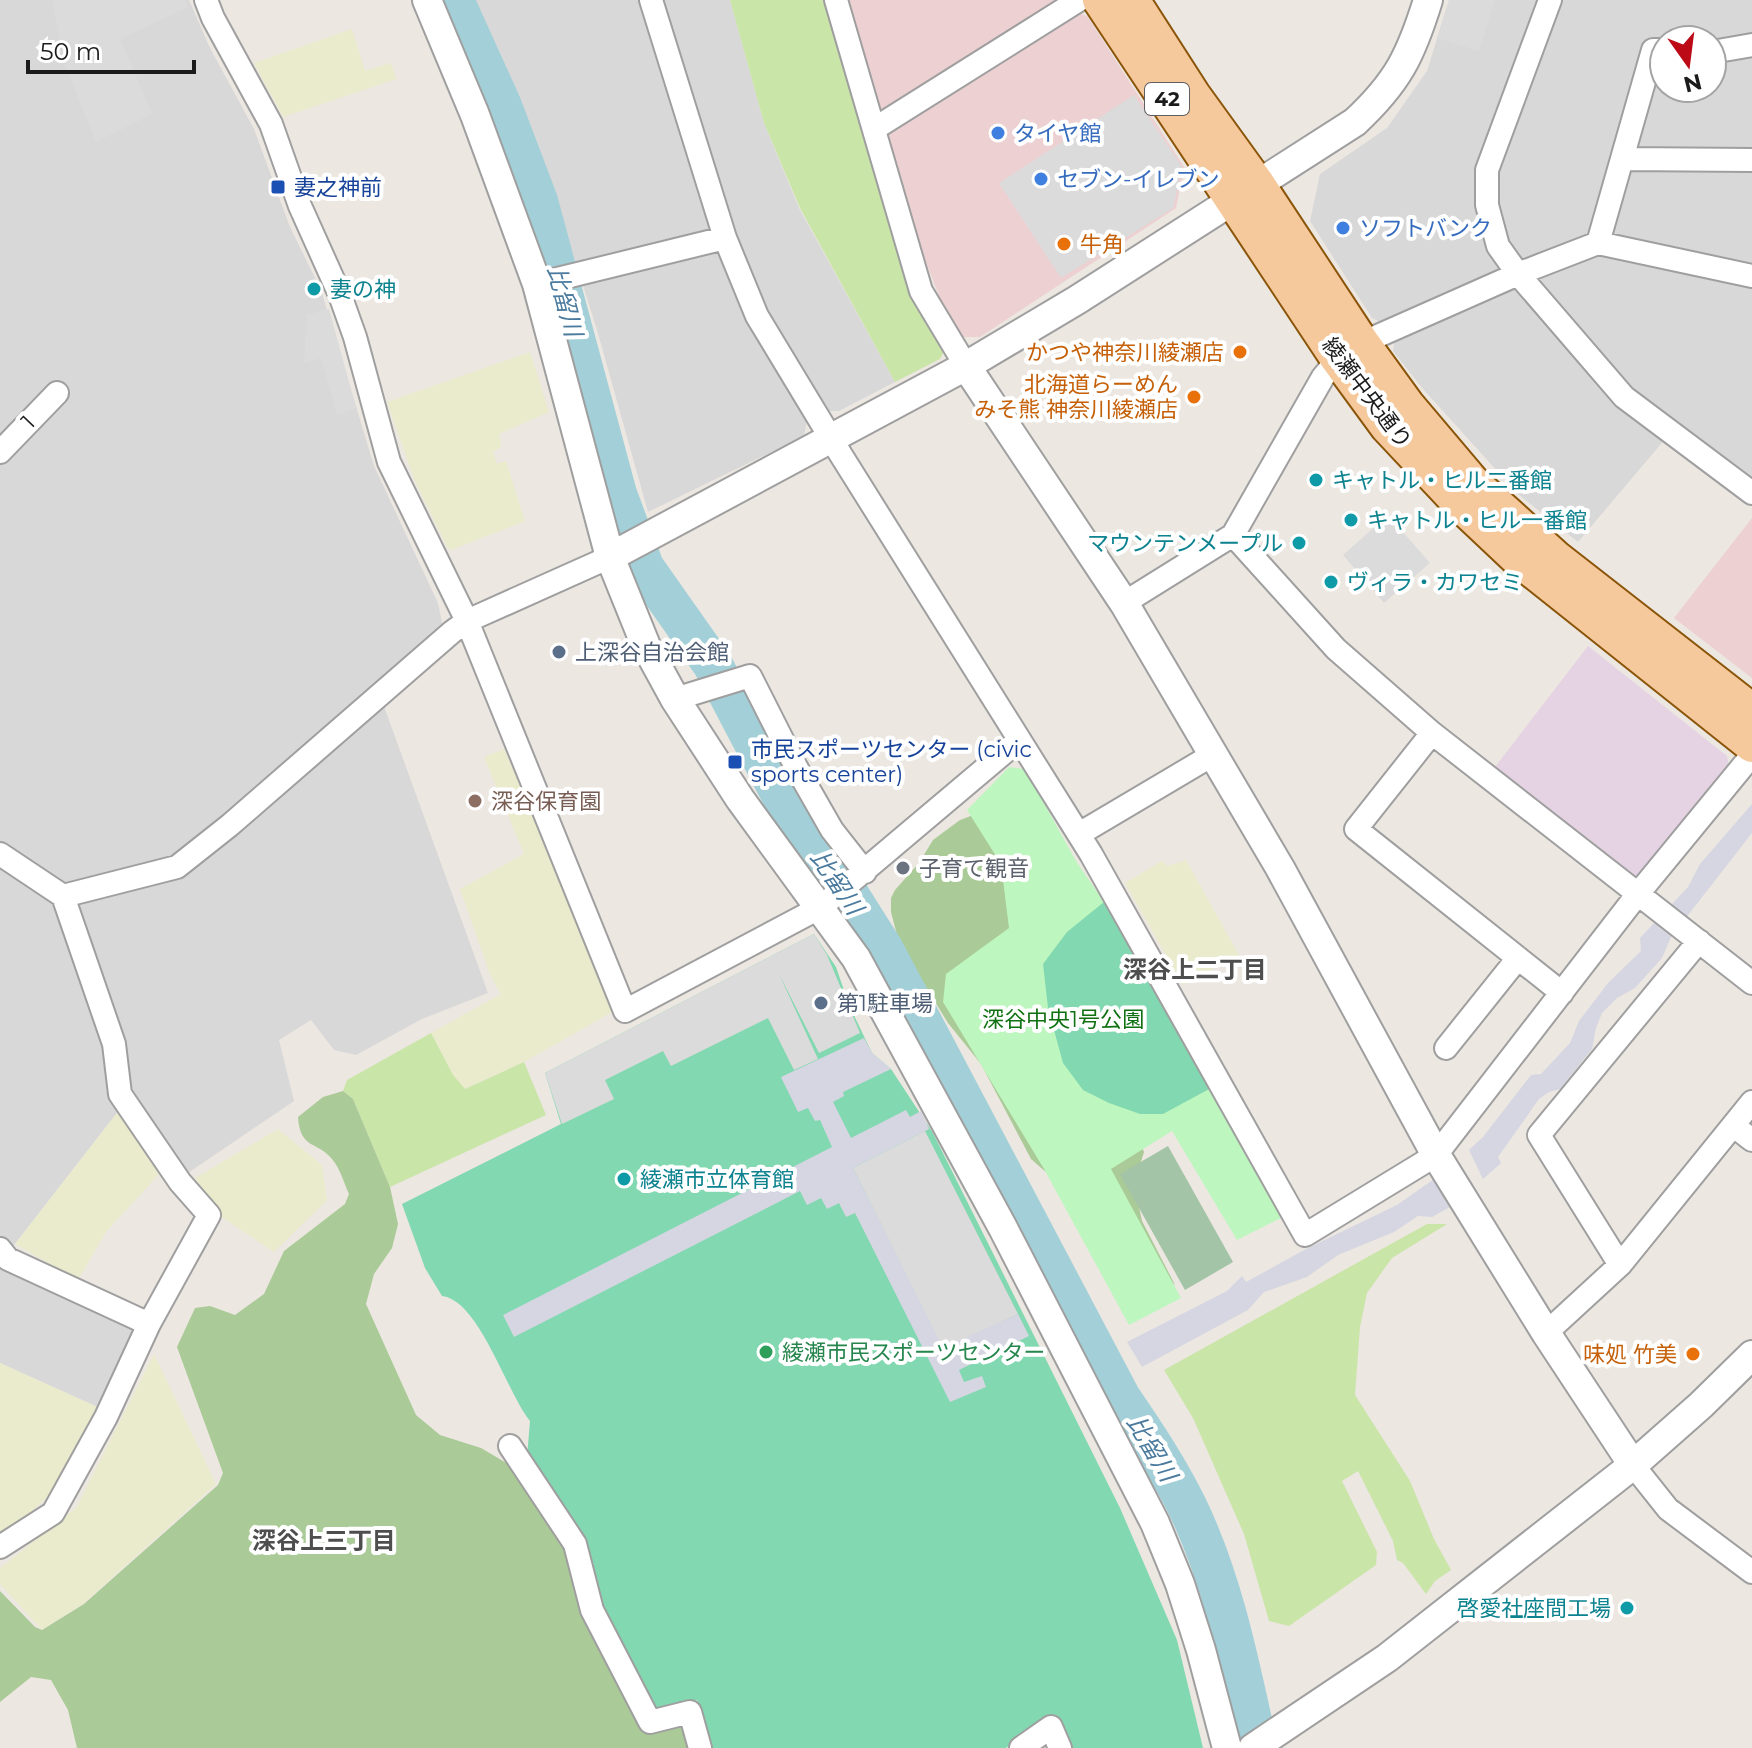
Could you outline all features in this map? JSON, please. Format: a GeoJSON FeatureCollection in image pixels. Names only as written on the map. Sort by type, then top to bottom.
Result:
{"type":"FeatureCollection","features":[{"type":"Feature","properties":{"kind":"main road","name":"綾瀬中央通り"},"geometry":{"type":"LineString","coordinates":[[1100,0],[1246,192],[1350,351],[1387,426],[1464,508],[1517,558],[1752,745]]}},
{"type":"Feature","properties":{"kind":"main road","name":"綾瀬中央通り"},"geometry":{"type":"LineString","coordinates":[[1132,0],[1193,95],[1246,192]]}},
{"type":"Feature","properties":{"kind":"main road","name":"綾瀬中央通り"},"geometry":{"type":"LineString","coordinates":[[1350,351],[1407,405],[1473,483],[1557,559],[1752,711]]}},
{"type":"Feature","properties":{"kind":"street"},"geometry":{"type":"LineString","coordinates":[[206,0],[271,124],[300,206],[340,295],[392,470],[467,621],[625,1011],[829,901],[1019,740]]}},
{"type":"Feature","properties":{"kind":"street"},"geometry":{"type":"LineString","coordinates":[[427,0],[542,283],[646,646],[675,699],[740,799],[829,901],[856,958],[890,1015],[1138,1487],[1180,1584],[1227,1748]]}},
{"type":"Feature","properties":{"kind":"street"},"geometry":{"type":"LineString","coordinates":[[651,0],[725,238],[757,316],[1079,834],[1305,1235],[1436,1155],[1562,993],[1644,900],[1752,755]]}},
{"type":"Feature","properties":{"kind":"street"},"geometry":{"type":"LineString","coordinates":[[836,0],[921,291],[966,366],[1124,603],[1280,868],[1436,1155],[1546,1333],[1633,1465],[1668,1509],[1752,1572]]}},
{"type":"Feature","properties":{"kind":"street"},"geometry":{"type":"LineString","coordinates":[[874,129],[1079,0]]}},
{"type":"Feature","properties":{"kind":"street"},"geometry":{"type":"LineString","coordinates":[[63,896],[177,867],[467,621],[617,553],[966,366],[1077,300],[1355,122],[1380,99],[1401,71],[1415,42],[1428,0]]}},
{"type":"Feature","properties":{"kind":"street"},"geometry":{"type":"LineString","coordinates":[[1550,0],[1487,170],[1487,205],[1498,246],[1518,274],[1624,397],[1752,493]]}},
{"type":"Feature","properties":{"kind":"street"},"geometry":{"type":"LineString","coordinates":[[1728,49],[1752,45]]}},
{"type":"Feature","properties":{"kind":"street"},"geometry":{"type":"LineString","coordinates":[[1598,243],[1648,69]]}},
{"type":"Feature","properties":{"kind":"street"},"geometry":{"type":"LineString","coordinates":[[1624,159],[1752,160]]}},
{"type":"Feature","properties":{"kind":"street"},"geometry":{"type":"LineString","coordinates":[[542,283],[725,238]]}},
{"type":"Feature","properties":{"kind":"street"},"geometry":{"type":"LineString","coordinates":[[1124,603],[1233,535],[1323,377],[1350,351],[1518,274],[1598,243],[1752,276]]}},
{"type":"Feature","properties":{"kind":"street","name":"1"},"geometry":{"type":"LineString","coordinates":[[0,452],[57,393]]}},
{"type":"Feature","properties":{"kind":"street"},"geometry":{"type":"LineString","coordinates":[[1233,535],[1336,649],[1432,733],[1752,983]]}},
{"type":"Feature","properties":{"kind":"street"},"geometry":{"type":"LineString","coordinates":[[675,699],[750,676],[796,767],[861,875]]}},
{"type":"Feature","properties":{"kind":"street"},"geometry":{"type":"LineString","coordinates":[[1432,733],[1356,829],[1562,993]]}},
{"type":"Feature","properties":{"kind":"street"},"geometry":{"type":"LineString","coordinates":[[1079,834],[1214,754]]}},
{"type":"Feature","properties":{"kind":"street"},"geometry":{"type":"LineString","coordinates":[[0,854],[63,896],[114,1044],[120,1094],[180,1182],[209,1215],[149,1324],[106,1417],[53,1513],[0,1547]]}},
{"type":"Feature","properties":{"kind":"street"},"geometry":{"type":"LineString","coordinates":[[1620,1265],[1539,1135],[1694,937]]}},
{"type":"Feature","properties":{"kind":"street"},"geometry":{"type":"LineString","coordinates":[[1446,1048],[1518,958]]}},
{"type":"Feature","properties":{"kind":"street"},"geometry":{"type":"LineString","coordinates":[[1546,1333],[1620,1265],[1752,1102]]}},
{"type":"Feature","properties":{"kind":"street"},"geometry":{"type":"LineString","coordinates":[[1734,1126],[1752,1140]]}},
{"type":"Feature","properties":{"kind":"street"},"geometry":{"type":"LineString","coordinates":[[0,1249],[8,1259],[149,1324]]}},
{"type":"Feature","properties":{"kind":"street"},"geometry":{"type":"LineString","coordinates":[[1260,1743],[1387,1658],[1633,1465],[1752,1355]]}},
{"type":"Feature","properties":{"kind":"street"},"geometry":{"type":"LineString","coordinates":[[510,1446],[575,1544],[592,1610],[650,1722],[690,1712],[700,1748]]}},
{"type":"Feature","properties":{"kind":"street"},"geometry":{"type":"LineString","coordinates":[[1021,1748],[1051,1727],[1060,1748]]}},
{"type":"Feature","properties":{"kind":"shaded area"},"geometry":{"type":"Polygon","coordinates":[[[0,0],[189,0],[210,48],[254,129],[290,227],[321,290],[374,466],[438,603],[443,627],[377,687],[488,993],[422,1019],[356,1055],[334,1050],[311,1020],[279,1040],[294,1101],[185,1175],[120,1109],[11,1249],[138,1328],[102,1409],[0,1363],[0,0]]]}},
{"type":"Feature","properties":{"kind":"shaded area"},"geometry":{"type":"Polygon","coordinates":[[[52,0],[185,0],[188,7],[120,39],[152,114],[96,142],[65,65],[52,0]]]}},
{"type":"Feature","properties":{"kind":"shaded area"},"geometry":{"type":"Polygon","coordinates":[[[474,0],[730,0],[764,123],[799,208],[895,382],[839,411],[826,411],[807,420],[804,436],[648,512],[597,330],[554,194],[474,0]]]}},
{"type":"Feature","properties":{"kind":"shaded area"},"geometry":{"type":"Polygon","coordinates":[[[845,0],[1072,0],[1080,13],[1088,17],[1184,167],[1176,208],[980,337],[963,337],[943,306],[922,252],[845,0]]]}},
{"type":"Feature","properties":{"kind":"shaded area"},"geometry":{"type":"Polygon","coordinates":[[[1449,0],[1752,0],[1752,506],[1666,438],[1578,542],[1518,494],[1423,389],[1393,351],[1395,339],[1382,323],[1372,318],[1310,221],[1320,174],[1387,128],[1427,71],[1449,0]]]}},
{"type":"Feature","properties":{"kind":"shaded area"},"geometry":{"type":"Polygon","coordinates":[[[1449,0],[1495,0],[1479,51],[1437,38],[1449,0]]]}},
{"type":"Feature","properties":{"kind":"shaded area"},"geometry":{"type":"Polygon","coordinates":[[[1134,95],[1182,167],[1173,208],[1061,278],[999,183],[1134,95]]]}},
{"type":"Feature","properties":{"kind":"shaded area"},"geometry":{"type":"Polygon","coordinates":[[[329,309],[356,408],[337,414],[321,358],[304,363],[307,315],[329,309]]]}},
{"type":"Feature","properties":{"kind":"shaded area"},"geometry":{"type":"Polygon","coordinates":[[[1388,515],[1430,563],[1384,603],[1343,555],[1388,515]]]}},
{"type":"Feature","properties":{"kind":"shaded area"},"geometry":{"type":"Polygon","coordinates":[[[1752,518],[1752,678],[1674,618],[1752,518]]]}},
{"type":"Feature","properties":{"kind":"shaded area"},"geometry":{"type":"Polygon","coordinates":[[[1588,646],[1727,756],[1729,767],[1643,875],[1632,876],[1495,767],[1588,646]]]}},
{"type":"Feature","properties":{"kind":"shaded area"},"geometry":{"type":"Polygon","coordinates":[[[1752,804],[1752,833],[1671,937],[1662,958],[1635,988],[1617,998],[1602,1013],[1592,1049],[1560,1089],[1539,1099],[1498,1157],[1501,1163],[1483,1179],[1469,1150],[1483,1137],[1531,1075],[1541,1074],[1570,1043],[1579,1021],[1608,983],[1641,951],[1640,938],[1688,887],[1700,864],[1752,804]]]}},
{"type":"Feature","properties":{"kind":"shaded area"},"geometry":{"type":"Polygon","coordinates":[[[814,934],[827,955],[860,1033],[819,1053],[779,974],[818,1059],[794,1070],[768,1018],[671,1066],[663,1051],[605,1080],[614,1099],[562,1124],[545,1073],[814,934]]]}},
{"type":"Feature","properties":{"kind":"shaded area"},"geometry":{"type":"Polygon","coordinates":[[[864,1038],[872,1053],[891,1069],[843,1092],[844,1096],[833,1102],[851,1138],[906,1110],[910,1117],[921,1111],[929,1129],[853,1168],[943,1348],[1018,1314],[1029,1336],[959,1370],[964,1382],[982,1376],[986,1387],[950,1402],[855,1213],[846,1217],[839,1203],[827,1209],[821,1198],[807,1205],[800,1191],[514,1337],[503,1315],[832,1147],[820,1120],[815,1121],[808,1108],[798,1112],[781,1077],[864,1038]]]}},
{"type":"Feature","properties":{"kind":"shaded area"},"geometry":{"type":"Polygon","coordinates":[[[925,1131],[1018,1314],[943,1349],[853,1168],[925,1131]]]}},
{"type":"Feature","properties":{"kind":"shaded area"},"geometry":{"type":"Polygon","coordinates":[[[1437,1177],[1454,1201],[1450,1207],[1432,1217],[1418,1216],[1394,1232],[1338,1255],[1307,1277],[1264,1292],[1248,1310],[1142,1367],[1127,1342],[1227,1291],[1242,1276],[1246,1282],[1397,1205],[1437,1177]]]}},
{"type":"Feature","properties":{"kind":"green space"},"geometry":{"type":"Polygon","coordinates":[[[730,0],[828,0],[947,346],[940,359],[895,382],[800,208],[764,123],[730,0]]]}},
{"type":"Feature","properties":{"kind":"green space"},"geometry":{"type":"Polygon","coordinates":[[[352,29],[365,71],[391,63],[396,79],[283,117],[254,63],[352,29]]]}},
{"type":"Feature","properties":{"kind":"green space"},"geometry":{"type":"Polygon","coordinates":[[[530,352],[549,412],[499,434],[501,447],[493,452],[497,464],[506,461],[525,521],[451,550],[414,479],[387,402],[530,352]]]}},
{"type":"Feature","properties":{"kind":"green space"},"geometry":{"type":"Polygon","coordinates":[[[504,749],[616,1010],[524,1062],[464,1089],[431,1033],[501,994],[491,977],[460,889],[524,854],[484,757],[504,749]]]}},
{"type":"Feature","properties":{"kind":"green space","name":"深谷中央1号公園"},"geometry":{"type":"Polygon","coordinates":[[[1009,767],[1025,769],[1211,1088],[1281,1218],[1237,1240],[1172,1131],[1111,1169],[1181,1298],[1129,1325],[1044,1169],[943,1002],[946,974],[1009,928],[1001,864],[967,810],[1009,767]]]}},
{"type":"Feature","properties":{"kind":"green space"},"geometry":{"type":"Polygon","coordinates":[[[984,811],[1144,1152],[1138,1171],[1138,1202],[1142,1221],[1175,1285],[1031,1159],[981,1064],[948,1023],[899,943],[891,912],[891,898],[895,890],[919,863],[933,840],[960,820],[984,811]]]}},
{"type":"Feature","properties":{"kind":"green space"},"geometry":{"type":"Polygon","coordinates":[[[1186,860],[1239,955],[1183,985],[1125,883],[1162,861],[1168,866],[1186,860]]]}},
{"type":"Feature","properties":{"kind":"green space"},"geometry":{"type":"Polygon","coordinates":[[[1104,902],[1211,1088],[1163,1114],[1140,1114],[1083,1090],[1063,1063],[1048,1008],[1043,964],[1067,932],[1104,902]]]}},
{"type":"Feature","properties":{"kind":"green space","name":"綾瀬市民スポーツセンター"},"geometry":{"type":"Polygon","coordinates":[[[814,934],[836,967],[849,1005],[872,1053],[891,1069],[933,1133],[1120,1508],[1177,1640],[1203,1748],[1069,1748],[1057,1716],[1051,1715],[1006,1748],[711,1748],[697,1700],[659,1710],[644,1704],[599,1600],[588,1549],[527,1457],[530,1421],[480,1329],[455,1301],[442,1296],[425,1268],[402,1204],[561,1124],[545,1073],[814,934]]]}},
{"type":"Feature","properties":{"kind":"green space"},"geometry":{"type":"Polygon","coordinates":[[[431,1033],[453,1075],[465,1089],[524,1062],[546,1115],[390,1187],[353,1099],[343,1091],[347,1080],[431,1033]]]}},
{"type":"Feature","properties":{"kind":"green space"},"geometry":{"type":"Polygon","coordinates":[[[343,1091],[353,1099],[390,1187],[398,1224],[392,1248],[374,1274],[366,1304],[416,1415],[440,1435],[481,1448],[508,1464],[570,1549],[582,1611],[632,1713],[641,1725],[683,1727],[689,1748],[77,1748],[68,1710],[51,1680],[31,1677],[0,1702],[0,1591],[35,1627],[42,1630],[84,1604],[218,1485],[223,1473],[177,1347],[195,1308],[210,1306],[235,1315],[264,1294],[284,1251],[345,1204],[349,1194],[337,1167],[327,1153],[302,1135],[298,1117],[323,1097],[343,1091]]]}},
{"type":"Feature","properties":{"kind":"green space"},"geometry":{"type":"Polygon","coordinates":[[[120,1109],[161,1172],[106,1232],[78,1280],[15,1244],[120,1109]]]}},
{"type":"Feature","properties":{"kind":"green space"},"geometry":{"type":"Polygon","coordinates":[[[278,1129],[322,1165],[327,1200],[274,1252],[220,1216],[195,1178],[278,1129]]]}},
{"type":"Feature","properties":{"kind":"green space"},"geometry":{"type":"Polygon","coordinates":[[[1168,1146],[1233,1262],[1185,1290],[1120,1174],[1168,1146]]]}},
{"type":"Feature","properties":{"kind":"green space"},"geometry":{"type":"Polygon","coordinates":[[[1427,1224],[1447,1224],[1392,1258],[1367,1293],[1360,1327],[1355,1395],[1410,1481],[1434,1539],[1451,1570],[1435,1581],[1426,1594],[1403,1563],[1397,1560],[1393,1541],[1358,1471],[1342,1481],[1377,1552],[1376,1565],[1289,1626],[1269,1621],[1244,1534],[1193,1418],[1164,1370],[1427,1224]]]}},
{"type":"Feature","properties":{"kind":"green space"},"geometry":{"type":"Polygon","coordinates":[[[154,1354],[216,1484],[84,1603],[42,1630],[0,1584],[0,1568],[76,1508],[154,1354]]]}},
{"type":"Feature","properties":{"kind":"green space"},"geometry":{"type":"Polygon","coordinates":[[[0,1363],[102,1409],[57,1489],[3,1536],[0,1531],[0,1363]]]}},
{"type":"Feature","properties":{"kind":"pier"},"geometry":{"type":"Polygon","coordinates":[[[611,497],[642,510],[654,554],[641,581],[611,497]]]}},
{"type":"Feature","properties":{"kind":"pier"},"geometry":{"type":"Polygon","coordinates":[[[1226,1690],[1237,1700],[1259,1705],[1271,1748],[1239,1748],[1226,1690]]]}},
{"type":"Feature","properties":{"kind":"waterway","name":"比留川"},"geometry":{"type":"LineString","coordinates":[[454,0],[502,106],[538,201],[617,494],[644,567],[713,665],[792,816],[834,871],[884,950],[1121,1398],[1181,1494],[1212,1566],[1258,1748]]}},
{"type":"Feature","properties":{"kind":"place","name":"タイヤ館"},"geometry":{"type":"Point","coordinates":[998,133]}},
{"type":"Feature","properties":{"kind":"place","name":"セブン-イレブン"},"geometry":{"type":"Point","coordinates":[1041,179]}},
{"type":"Feature","properties":{"kind":"place","name":"妻之神前"},"geometry":{"type":"Point","coordinates":[278,187]}},
{"type":"Feature","properties":{"kind":"place","name":"ソフトバンク"},"geometry":{"type":"Point","coordinates":[1343,228]}},
{"type":"Feature","properties":{"kind":"place","name":"牛角"},"geometry":{"type":"Point","coordinates":[1064,244]}},
{"type":"Feature","properties":{"kind":"place","name":"妻の神"},"geometry":{"type":"Point","coordinates":[314,289]}},
{"type":"Feature","properties":{"kind":"place","name":"かつや神奈川綾瀬店"},"geometry":{"type":"Point","coordinates":[1240,352]}},
{"type":"Feature","properties":{"kind":"place","name":"北海道らーめん みそ熊 神奈川綾瀬店"},"geometry":{"type":"Point","coordinates":[1194,397]}},
{"type":"Feature","properties":{"kind":"place","name":"キャトル・ヒル二番館"},"geometry":{"type":"Point","coordinates":[1316,480]}},
{"type":"Feature","properties":{"kind":"place","name":"キャトル・ヒル一番館"},"geometry":{"type":"Point","coordinates":[1351,520]}},
{"type":"Feature","properties":{"kind":"place","name":"マウンテンメープル"},"geometry":{"type":"Point","coordinates":[1299,543]}},
{"type":"Feature","properties":{"kind":"place","name":"ヴィラ・カワセミ"},"geometry":{"type":"Point","coordinates":[1331,582]}},
{"type":"Feature","properties":{"kind":"place","name":"上深谷自治会館"},"geometry":{"type":"Point","coordinates":[559,652]}},
{"type":"Feature","properties":{"kind":"place","name":"市民スポーツセンター (civic sports center)"},"geometry":{"type":"Point","coordinates":[735,762]}},
{"type":"Feature","properties":{"kind":"place","name":"深谷保育園"},"geometry":{"type":"Point","coordinates":[475,801]}},
{"type":"Feature","properties":{"kind":"place","name":"子育て観音"},"geometry":{"type":"Point","coordinates":[903,868]}},
{"type":"Feature","properties":{"kind":"place","name":"第1駐車場"},"geometry":{"type":"Point","coordinates":[821,1003]}},
{"type":"Feature","properties":{"kind":"place","name":"綾瀬市立体育館"},"geometry":{"type":"Point","coordinates":[624,1179]}},
{"type":"Feature","properties":{"kind":"place","name":"綾瀬市民スポーツセンター"},"geometry":{"type":"Point","coordinates":[766,1352]}},
{"type":"Feature","properties":{"kind":"place","name":"味処 竹美"},"geometry":{"type":"Point","coordinates":[1693,1354]}},
{"type":"Feature","properties":{"kind":"place","name":"啓愛社座間工場"},"geometry":{"type":"Point","coordinates":[1627,1608]}},
{"type":"Feature","properties":{"kind":"district","name":"深谷上二丁目"},"geometry":{"type":"Point","coordinates":[1195,969]}},
{"type":"Feature","properties":{"kind":"district","name":"深谷上三丁目"},"geometry":{"type":"Point","coordinates":[324,1540]}}]}
